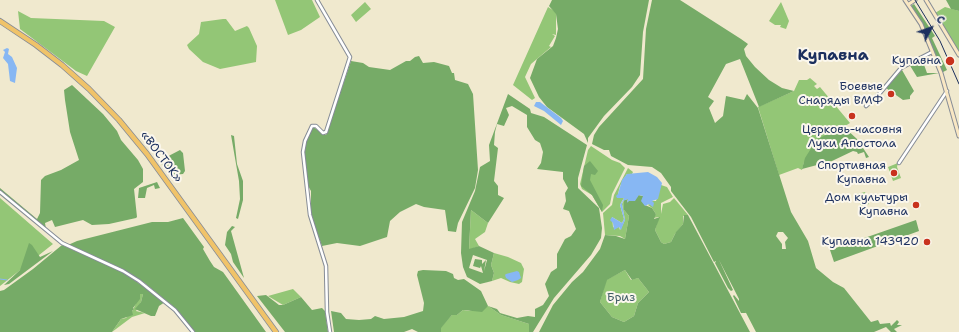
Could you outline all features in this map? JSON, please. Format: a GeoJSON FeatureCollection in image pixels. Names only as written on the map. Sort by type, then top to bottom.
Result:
{"type":"FeatureCollection","features":[{"type":"Feature","properties":{"kind":"highway","name":"«ВОСТОК»"},"geometry":{"type":"LineString","coordinates":[[0,22],[37,48],[68,73],[117,121],[146,158],[273,332]]}},
{"type":"Feature","properties":{"kind":"highway","name":"«ВОСТОК»"},"geometry":{"type":"LineString","coordinates":[[0,22],[36,44],[62,64],[119,120],[147,154],[276,332]]}},
{"type":"Feature","properties":{"kind":"main road"},"geometry":{"type":"LineString","coordinates":[[905,0],[921,24],[947,90],[959,136]]}},
{"type":"Feature","properties":{"kind":"main road"},"geometry":{"type":"LineString","coordinates":[[909,4],[915,0]]}},
{"type":"Feature","properties":{"kind":"main road"},"geometry":{"type":"LineString","coordinates":[[926,0],[959,55]]}},
{"type":"Feature","properties":{"kind":"street"},"geometry":{"type":"LineString","coordinates":[[317,0],[350,57],[326,132],[323,133],[316,126],[312,126],[305,141],[303,152],[310,215],[326,264],[327,312],[330,332]]}},
{"type":"Feature","properties":{"kind":"street"},"geometry":{"type":"LineString","coordinates":[[866,106],[883,90],[900,69],[932,52]]}},
{"type":"Feature","properties":{"kind":"street"},"geometry":{"type":"LineString","coordinates":[[898,163],[947,90]]}},
{"type":"Feature","properties":{"kind":"street"},"geometry":{"type":"LineString","coordinates":[[0,192],[62,243],[123,271],[139,281],[175,310],[193,332]]}},
{"type":"Feature","properties":{"kind":"green space"},"geometry":{"type":"Polygon","coordinates":[[[275,0],[312,0],[320,17],[301,30],[288,35],[275,0]]]}},
{"type":"Feature","properties":{"kind":"green space"},"geometry":{"type":"Polygon","coordinates":[[[552,0],[649,0],[643,32],[640,75],[632,87],[604,116],[588,138],[588,143],[584,134],[547,107],[539,97],[530,78],[537,59],[553,46],[556,38],[558,29],[556,14],[549,6],[552,0]]]}},
{"type":"Feature","properties":{"kind":"green space"},"geometry":{"type":"Polygon","coordinates":[[[652,0],[680,0],[748,44],[744,49],[746,56],[755,67],[769,80],[782,88],[794,91],[759,107],[740,59],[726,64],[708,97],[714,101],[709,108],[715,123],[723,116],[726,96],[744,100],[747,94],[758,108],[791,212],[808,241],[816,268],[833,282],[844,288],[871,322],[878,320],[880,324],[890,323],[891,326],[897,320],[899,322],[897,325],[902,325],[894,329],[897,332],[891,332],[886,327],[874,332],[756,332],[744,309],[746,313],[741,313],[733,296],[734,295],[739,301],[739,299],[719,260],[733,290],[731,291],[728,288],[715,263],[716,261],[714,262],[691,217],[671,191],[671,187],[661,173],[652,167],[628,165],[611,156],[609,150],[604,150],[592,144],[594,135],[599,127],[643,79],[646,29],[652,0]],[[778,232],[776,236],[782,244],[782,249],[786,249],[785,242],[788,238],[783,232],[778,232]]]}},
{"type":"Feature","properties":{"kind":"green space"},"geometry":{"type":"Polygon","coordinates":[[[946,0],[959,0],[959,11],[951,9],[946,0]]]}},
{"type":"Feature","properties":{"kind":"green space"},"geometry":{"type":"Polygon","coordinates":[[[365,2],[371,9],[356,22],[351,15],[365,2]]]}},
{"type":"Feature","properties":{"kind":"green space"},"geometry":{"type":"Polygon","coordinates":[[[781,2],[789,21],[786,29],[780,27],[781,25],[775,25],[769,21],[781,2]]]}},
{"type":"Feature","properties":{"kind":"green space"},"geometry":{"type":"Polygon","coordinates":[[[914,4],[935,36],[932,38],[947,70],[941,73],[927,38],[928,36],[911,6],[914,4]]]}},
{"type":"Feature","properties":{"kind":"green space"},"geometry":{"type":"Polygon","coordinates":[[[548,7],[556,12],[556,35],[552,34],[555,36],[549,46],[551,47],[531,64],[525,77],[535,98],[532,100],[513,85],[548,7]]]}},
{"type":"Feature","properties":{"kind":"green space"},"geometry":{"type":"Polygon","coordinates":[[[945,7],[959,11],[959,53],[935,13],[945,7]]]}},
{"type":"Feature","properties":{"kind":"green space"},"geometry":{"type":"Polygon","coordinates":[[[18,11],[31,18],[104,21],[115,27],[87,76],[76,71],[20,29],[18,11]]]}},
{"type":"Feature","properties":{"kind":"green space"},"geometry":{"type":"Polygon","coordinates":[[[226,19],[235,31],[247,26],[249,28],[257,46],[256,62],[220,69],[203,62],[189,49],[187,45],[199,34],[201,22],[226,19]]]}},
{"type":"Feature","properties":{"kind":"green space"},"geometry":{"type":"Polygon","coordinates":[[[419,56],[423,63],[434,62],[449,66],[452,73],[454,73],[455,80],[468,84],[473,94],[478,170],[475,188],[458,223],[456,232],[448,231],[445,210],[424,207],[416,204],[400,212],[390,221],[387,237],[360,246],[337,243],[322,246],[311,217],[311,191],[307,184],[304,152],[306,142],[313,127],[326,135],[351,61],[363,63],[369,67],[390,70],[419,56]]]}},
{"type":"Feature","properties":{"kind":"green space"},"geometry":{"type":"Polygon","coordinates":[[[917,60],[920,63],[923,62],[927,73],[939,73],[917,77],[909,64],[917,60]]]}},
{"type":"Feature","properties":{"kind":"green space"},"geometry":{"type":"Polygon","coordinates":[[[902,70],[914,91],[910,96],[910,99],[903,100],[886,88],[902,70]]]}},
{"type":"Feature","properties":{"kind":"green space"},"geometry":{"type":"Polygon","coordinates":[[[810,78],[817,84],[814,86],[817,89],[820,87],[850,123],[837,131],[804,162],[802,170],[798,168],[779,175],[758,107],[794,91],[799,80],[807,80],[810,78]]]}},
{"type":"Feature","properties":{"kind":"green space"},"geometry":{"type":"Polygon","coordinates":[[[72,85],[103,114],[117,131],[121,140],[138,160],[143,169],[143,182],[134,189],[136,218],[109,224],[92,225],[83,220],[55,227],[52,220],[45,223],[46,229],[0,190],[0,188],[37,219],[40,213],[41,180],[45,176],[61,170],[79,160],[70,132],[64,90],[72,85]]]}},
{"type":"Feature","properties":{"kind":"green space"},"geometry":{"type":"Polygon","coordinates":[[[508,94],[530,109],[531,113],[544,117],[587,145],[578,178],[578,188],[599,208],[602,228],[601,238],[591,255],[554,298],[533,332],[529,332],[529,324],[501,315],[488,306],[497,309],[500,313],[517,318],[528,316],[535,317],[535,309],[543,305],[549,296],[545,284],[551,272],[557,268],[557,254],[565,239],[571,236],[576,229],[569,211],[563,209],[566,201],[565,193],[568,188],[563,179],[563,172],[537,169],[541,163],[543,152],[540,143],[535,140],[527,127],[527,115],[512,106],[506,108],[509,115],[504,126],[497,124],[494,145],[498,148],[494,181],[498,186],[498,195],[504,198],[488,223],[471,210],[469,249],[479,246],[494,253],[491,265],[494,273],[492,281],[480,284],[467,277],[463,267],[461,253],[462,222],[475,191],[480,167],[490,161],[489,145],[508,94]],[[473,255],[469,268],[483,273],[481,266],[480,268],[473,266],[475,259],[482,260],[482,264],[486,260],[484,271],[487,260],[473,255]]]}},
{"type":"Feature","properties":{"kind":"green space"},"geometry":{"type":"Polygon","coordinates":[[[844,127],[857,139],[869,157],[866,158],[864,152],[858,154],[857,152],[853,151],[832,161],[802,169],[805,158],[817,139],[844,127]]]}},
{"type":"Feature","properties":{"kind":"green space"},"geometry":{"type":"Polygon","coordinates":[[[231,135],[234,136],[237,164],[243,181],[243,200],[238,219],[236,218],[240,199],[239,181],[231,135]]]}},
{"type":"Feature","properties":{"kind":"green space"},"geometry":{"type":"Polygon","coordinates":[[[591,146],[612,160],[620,163],[625,168],[612,194],[610,204],[602,212],[592,195],[582,189],[580,184],[588,150],[591,146]]]}},
{"type":"Feature","properties":{"kind":"green space"},"geometry":{"type":"Polygon","coordinates":[[[180,150],[183,153],[185,171],[183,174],[170,175],[159,161],[180,150]]]}},
{"type":"Feature","properties":{"kind":"green space"},"geometry":{"type":"Polygon","coordinates":[[[590,161],[598,171],[595,175],[591,174],[590,180],[603,205],[602,212],[592,195],[581,186],[584,166],[590,161]]]}},
{"type":"Feature","properties":{"kind":"green space","name":"Спортивная Купавна"},"geometry":{"type":"Polygon","coordinates":[[[898,163],[897,167],[901,178],[893,181],[888,167],[898,163]]]}},
{"type":"Feature","properties":{"kind":"green space"},"geometry":{"type":"Polygon","coordinates":[[[628,168],[633,172],[632,174],[627,174],[620,186],[618,194],[618,198],[624,198],[620,205],[624,219],[622,223],[612,217],[613,227],[619,227],[620,230],[625,220],[622,204],[624,200],[624,210],[629,216],[625,239],[620,236],[605,235],[603,213],[612,205],[614,195],[628,168]]]}},
{"type":"Feature","properties":{"kind":"green space"},"geometry":{"type":"Polygon","coordinates":[[[157,182],[160,188],[155,189],[154,185],[147,188],[145,198],[138,198],[139,188],[157,182]]]}},
{"type":"Feature","properties":{"kind":"green space"},"geometry":{"type":"Polygon","coordinates":[[[661,185],[667,187],[673,197],[661,203],[661,214],[663,204],[670,202],[674,198],[688,215],[683,216],[683,224],[671,242],[664,244],[661,242],[655,230],[659,217],[653,218],[656,214],[648,205],[653,206],[652,201],[656,201],[661,185]]]}},
{"type":"Feature","properties":{"kind":"green space"},"geometry":{"type":"Polygon","coordinates":[[[865,192],[869,204],[861,207],[857,194],[865,192]]]}},
{"type":"Feature","properties":{"kind":"green space"},"geometry":{"type":"Polygon","coordinates":[[[638,195],[643,196],[645,205],[652,208],[656,214],[654,219],[660,217],[655,230],[661,242],[664,244],[671,242],[676,232],[683,224],[684,215],[688,215],[750,332],[539,332],[553,305],[572,282],[583,272],[600,249],[605,235],[625,239],[629,216],[624,210],[624,200],[628,199],[627,202],[638,195]],[[625,270],[607,280],[600,302],[612,317],[624,322],[634,316],[638,303],[649,292],[638,278],[632,280],[625,270]]]}},
{"type":"Feature","properties":{"kind":"green space"},"geometry":{"type":"Polygon","coordinates":[[[0,198],[53,244],[0,286],[0,198]]]}},
{"type":"Feature","properties":{"kind":"green space"},"geometry":{"type":"Polygon","coordinates":[[[471,210],[488,223],[485,232],[475,239],[479,246],[469,250],[471,210]]]}},
{"type":"Feature","properties":{"kind":"green space"},"geometry":{"type":"Polygon","coordinates":[[[183,218],[204,247],[203,249],[214,267],[223,272],[266,332],[195,332],[174,307],[142,281],[116,266],[68,245],[77,241],[152,222],[168,222],[183,218]]]}},
{"type":"Feature","properties":{"kind":"green space"},"geometry":{"type":"Polygon","coordinates":[[[916,220],[919,231],[834,262],[830,250],[916,220]]]}},
{"type":"Feature","properties":{"kind":"green space"},"geometry":{"type":"Polygon","coordinates":[[[232,226],[235,227],[231,231],[244,278],[233,262],[231,254],[225,245],[227,232],[232,226]]]}},
{"type":"Feature","properties":{"kind":"green space"},"geometry":{"type":"Polygon","coordinates":[[[29,243],[40,257],[53,251],[9,284],[4,285],[20,270],[29,243]]]}},
{"type":"Feature","properties":{"kind":"green space"},"geometry":{"type":"Polygon","coordinates":[[[62,245],[123,272],[165,302],[159,306],[155,316],[151,316],[135,309],[141,302],[143,294],[140,294],[140,299],[132,311],[133,315],[121,319],[112,332],[0,332],[0,291],[4,290],[33,269],[62,245]]]}},
{"type":"Feature","properties":{"kind":"green space"},"geometry":{"type":"Polygon","coordinates":[[[494,253],[521,263],[524,269],[522,282],[519,284],[501,278],[492,281],[494,273],[491,265],[494,253]]]}},
{"type":"Feature","properties":{"kind":"green space","name":"Бриз"},"geometry":{"type":"Polygon","coordinates":[[[625,270],[631,280],[638,278],[649,292],[638,303],[634,316],[624,322],[612,317],[600,302],[606,280],[625,270]]]}},
{"type":"Feature","properties":{"kind":"green space"},"geometry":{"type":"Polygon","coordinates":[[[418,271],[446,271],[453,274],[454,278],[458,280],[464,279],[481,291],[488,306],[482,312],[463,310],[457,315],[452,315],[441,328],[441,332],[418,332],[412,329],[404,332],[334,332],[331,311],[341,313],[346,319],[359,320],[371,319],[375,316],[384,319],[404,317],[423,311],[424,303],[417,275],[418,271]]]}},
{"type":"Feature","properties":{"kind":"green space"},"geometry":{"type":"Polygon","coordinates":[[[293,289],[301,297],[283,305],[268,296],[293,289]]]}},
{"type":"Feature","properties":{"kind":"green space"},"geometry":{"type":"Polygon","coordinates":[[[140,294],[143,294],[136,311],[145,313],[132,317],[112,332],[121,319],[126,318],[133,310],[140,294]]]}},
{"type":"Feature","properties":{"kind":"green space"},"geometry":{"type":"Polygon","coordinates":[[[266,295],[279,305],[283,305],[301,297],[312,310],[322,308],[325,311],[328,332],[285,332],[257,296],[266,295]]]}},
{"type":"Feature","properties":{"kind":"green space"},"geometry":{"type":"Polygon","coordinates":[[[488,306],[501,315],[529,324],[529,332],[441,332],[440,328],[452,315],[457,315],[463,310],[469,311],[488,306]]]}},
{"type":"Feature","properties":{"kind":"water"},"geometry":{"type":"Polygon","coordinates":[[[7,48],[9,49],[8,54],[12,57],[17,68],[15,83],[10,81],[8,64],[3,58],[5,52],[3,50],[7,48]]]}},
{"type":"Feature","properties":{"kind":"water"},"geometry":{"type":"Polygon","coordinates":[[[536,102],[540,102],[561,118],[563,121],[561,125],[544,111],[534,106],[536,102]]]}},
{"type":"Feature","properties":{"kind":"water"},"geometry":{"type":"Polygon","coordinates":[[[648,172],[657,177],[662,183],[658,199],[652,201],[654,203],[653,207],[649,204],[645,206],[641,201],[643,196],[639,195],[635,201],[629,201],[627,203],[628,199],[623,201],[622,204],[625,220],[621,230],[619,227],[614,230],[613,223],[610,220],[612,217],[622,223],[624,219],[620,205],[624,198],[617,198],[616,196],[622,180],[627,174],[648,172]]]}},
{"type":"Feature","properties":{"kind":"water"},"geometry":{"type":"Polygon","coordinates":[[[517,271],[519,272],[521,278],[518,280],[512,282],[506,278],[506,274],[517,271]]]}},
{"type":"Feature","properties":{"kind":"waterway"},"geometry":{"type":"LineString","coordinates":[[0,279],[7,280]]}},
{"type":"Feature","properties":{"kind":"railway"},"geometry":{"type":"LineString","coordinates":[[915,0],[940,41],[959,84]]}},
{"type":"Feature","properties":{"kind":"place","name":"Купавна"},"geometry":{"type":"Point","coordinates":[950,61]}},
{"type":"Feature","properties":{"kind":"place","name":"Боевые Снаряды ВМФ"},"geometry":{"type":"Point","coordinates":[891,94]}},
{"type":"Feature","properties":{"kind":"place","name":"Церковь-часовня Луки Апостола"},"geometry":{"type":"Point","coordinates":[852,116]}},
{"type":"Feature","properties":{"kind":"place","name":"Спортивная Купавна"},"geometry":{"type":"Point","coordinates":[894,173]}},
{"type":"Feature","properties":{"kind":"place","name":"Дом культуры Купавна"},"geometry":{"type":"Point","coordinates":[916,205]}},
{"type":"Feature","properties":{"kind":"place","name":"Купавна 143920"},"geometry":{"type":"Point","coordinates":[927,242]}},
{"type":"Feature","properties":{"kind":"district","name":"Купавна"},"geometry":{"type":"Point","coordinates":[833,56]}}]}
